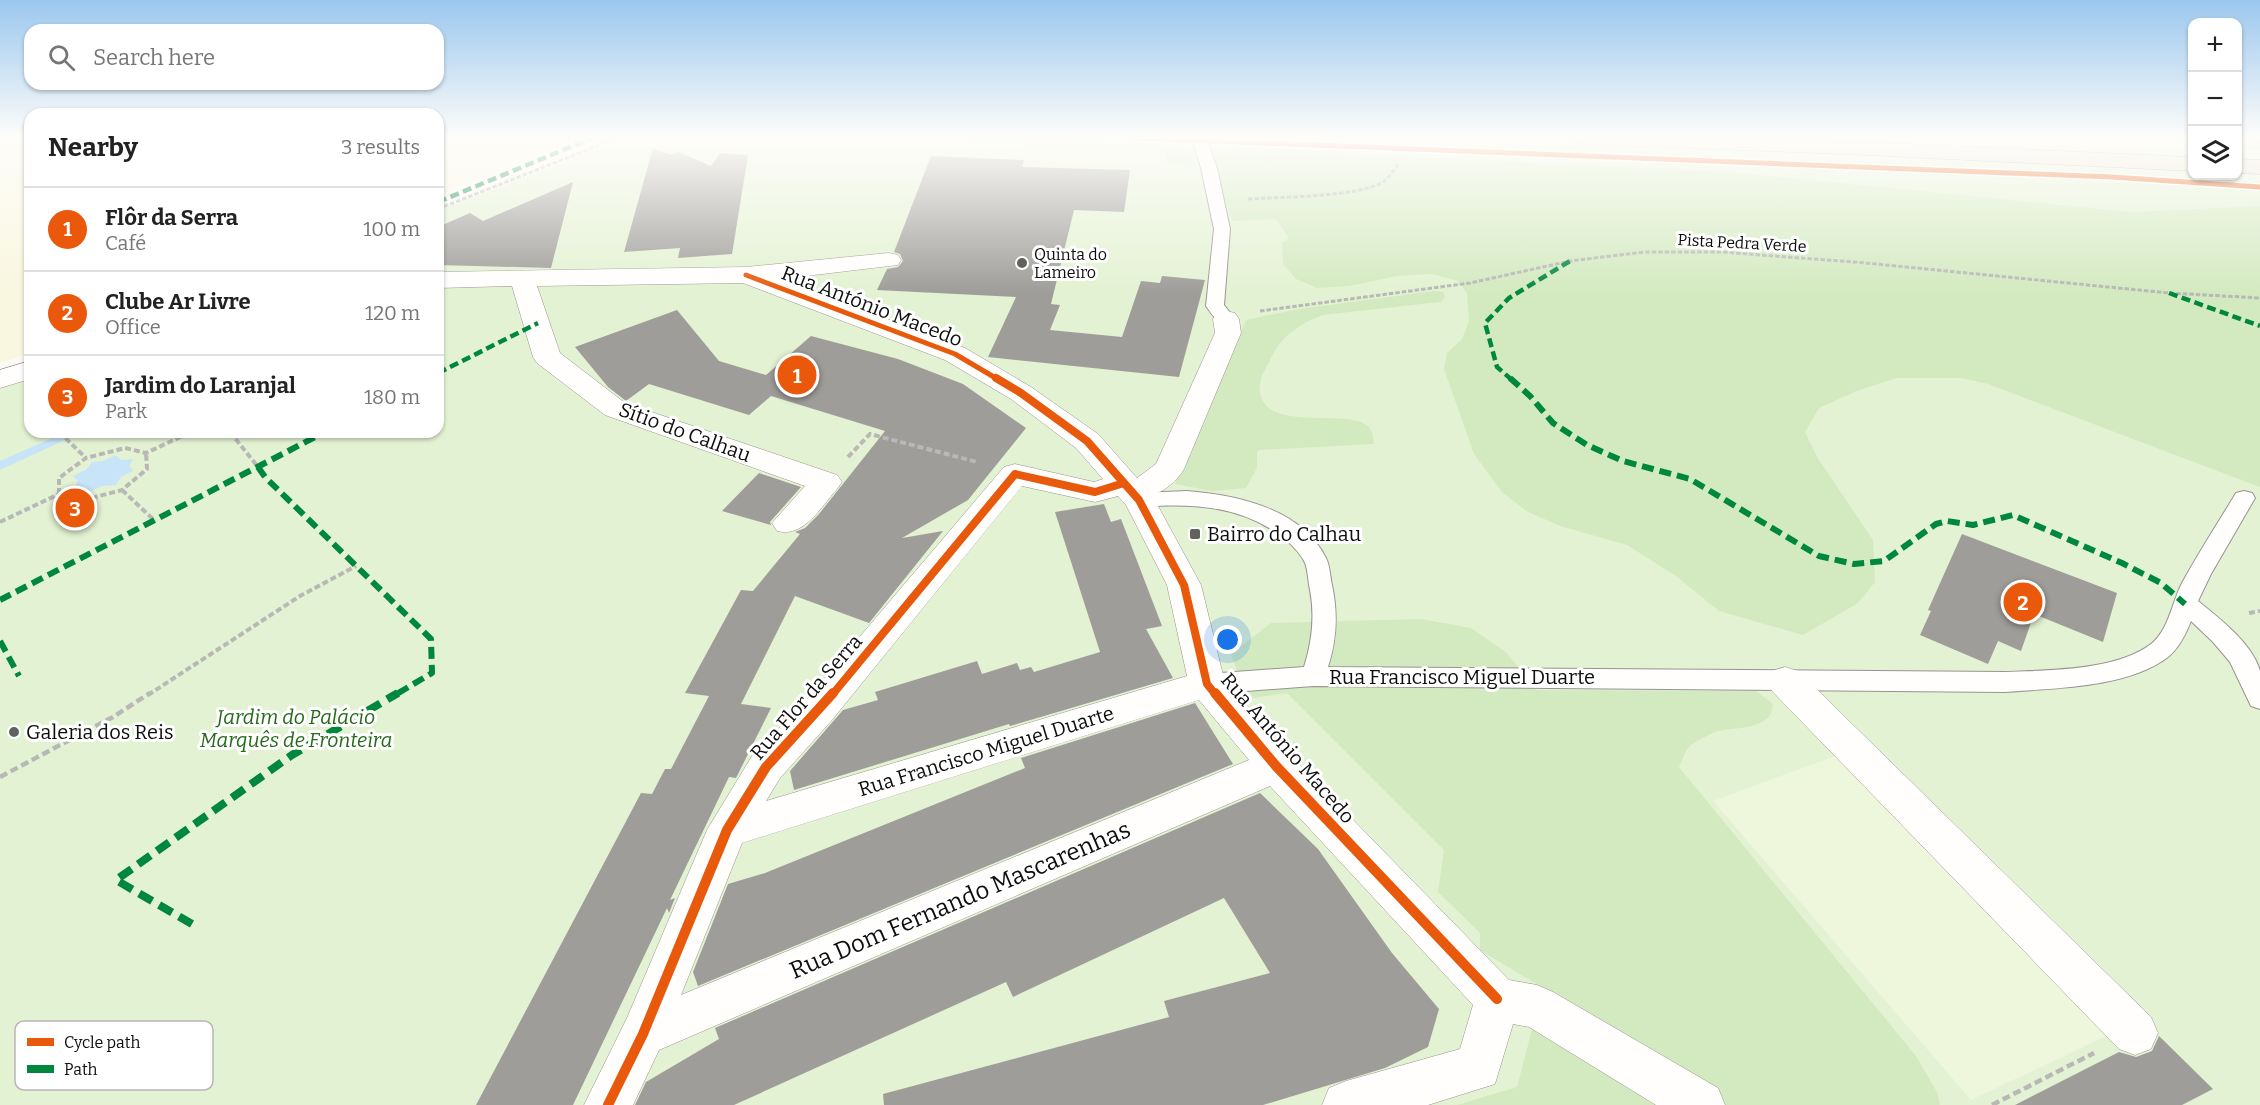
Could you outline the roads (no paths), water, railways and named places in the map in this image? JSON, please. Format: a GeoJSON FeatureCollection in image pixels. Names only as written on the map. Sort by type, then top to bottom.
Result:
{"type":"FeatureCollection","features":[{"type":"Feature","properties":{"kind":"street"},"geometry":{"type":"LineString","coordinates":[[444,280],[747,275],[889,260]]}},
{"type":"Feature","properties":{"kind":"street","name":"Rua António Macedo"},"geometry":{"type":"LineString","coordinates":[[747,275],[955,354],[1021,393],[1088,441],[1131,491],[1184,585],[1207,684],[1276,766],[1497,999]]}},
{"type":"Feature","properties":{"kind":"street","name":"Sítio do Calhau"},"geometry":{"type":"LineString","coordinates":[[522,279],[547,357],[615,408],[825,482],[788,523]]}},
{"type":"Feature","properties":{"kind":"street"},"geometry":{"type":"LineString","coordinates":[[1131,491],[1150,485],[1168,469],[1228,333],[1226,319]]}},
{"type":"Feature","properties":{"kind":"street"},"geometry":{"type":"LineString","coordinates":[[0,380],[24,371]]}},
{"type":"Feature","properties":{"kind":"street","name":"Rua Flor da Serra"},"geometry":{"type":"LineString","coordinates":[[608,1105],[643,1034],[727,830],[766,767],[819,710],[1015,474],[1095,492],[1131,491]]}},
{"type":"Feature","properties":{"kind":"street"},"geometry":{"type":"LineString","coordinates":[[1785,681],[2135,1033]]}},
{"type":"Feature","properties":{"kind":"street","name":"Rua Francisco Miguel Duarte"},"geometry":{"type":"LineString","coordinates":[[727,830],[1207,684]]}},
{"type":"Feature","properties":{"kind":"street","name":"Rua Dom Fernando Mascarenhas"},"geometry":{"type":"LineString","coordinates":[[643,1034],[1276,766]]}},
{"type":"Feature","properties":{"kind":"street"},"geometry":{"type":"LineString","coordinates":[[1346,1105],[1478,1067],[1497,999],[1538,1007],[1701,1105]]}},
{"type":"Feature","properties":{"kind":"lane"},"geometry":{"type":"LineString","coordinates":[[1212,190],[1222,229],[1215,306],[1226,319]]}},
{"type":"Feature","properties":{"kind":"lane"},"geometry":{"type":"LineString","coordinates":[[1131,491],[1221,503],[1263,513],[1292,533],[1315,558],[1325,605],[1324,645],[1313,676]]}},
{"type":"Feature","properties":{"kind":"lane","name":"Rua Francisco Miguel Duarte"},"geometry":{"type":"LineString","coordinates":[[1207,684],[1313,676],[2005,682],[2067,677],[2132,664],[2161,649],[2170,639],[2192,587],[2244,498]]}},
{"type":"Feature","properties":{"kind":"lane"},"geometry":{"type":"LineString","coordinates":[[2185,604],[2225,635],[2247,666],[2260,699]]}},
{"type":"Feature","properties":{"kind":"water"},"geometry":{"type":"Polygon","coordinates":[[[116,455],[121,460],[133,459],[129,466],[133,471],[121,477],[116,485],[102,486],[90,492],[85,487],[73,488],[78,481],[73,476],[87,469],[92,462],[103,461],[116,455]]]}},
{"type":"Feature","properties":{"kind":"waterway"},"geometry":{"type":"LineString","coordinates":[[0,466],[63,438]]}},
{"type":"Feature","properties":{"kind":"place","name":"Quinta do Lameiro"},"geometry":{"type":"Point","coordinates":[1022,263]}},
{"type":"Feature","properties":{"kind":"place","name":"Flôr da Serra"},"geometry":{"type":"Point","coordinates":[797,375]}},
{"type":"Feature","properties":{"kind":"place","name":"Jardim do Laranjal"},"geometry":{"type":"Point","coordinates":[75,508]}},
{"type":"Feature","properties":{"kind":"place","name":"Bairro do Calhau"},"geometry":{"type":"Point","coordinates":[1195,534]}},
{"type":"Feature","properties":{"kind":"place","name":"Clube Ar Livre"},"geometry":{"type":"Point","coordinates":[2023,602]}},
{"type":"Feature","properties":{"kind":"place","name":"Galeria dos Reis"},"geometry":{"type":"Point","coordinates":[14,732]}},
{"type":"Feature","properties":{"kind":"park label","name":"Jardim do Palácio Marquês de Fronteira"},"geometry":{"type":"Point","coordinates":[296,728]}}]}
